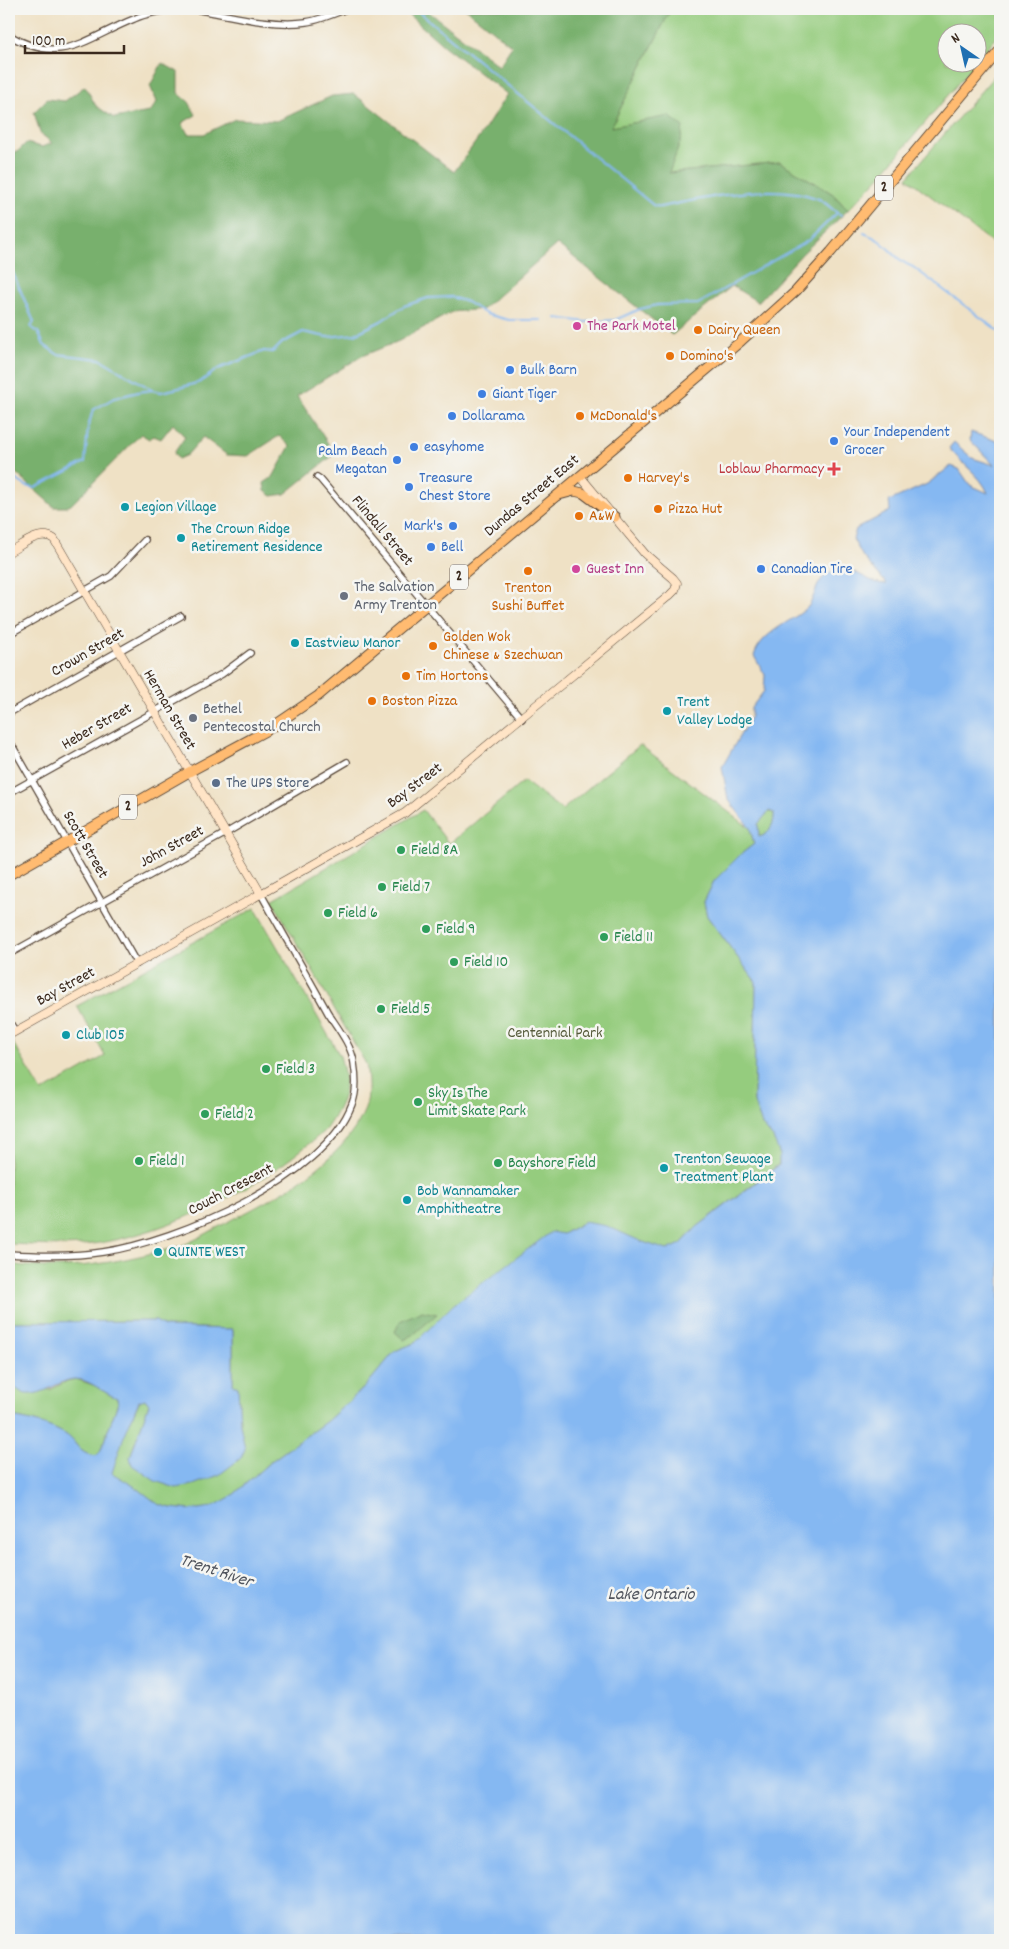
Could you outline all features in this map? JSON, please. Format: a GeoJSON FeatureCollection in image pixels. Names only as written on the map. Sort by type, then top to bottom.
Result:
{"type":"FeatureCollection","features":[{"type":"Feature","properties":{"kind":"main road","name":"Dundas Street East"},"geometry":{"type":"LineString","coordinates":[[9,875],[294,713],[318,696],[741,341],[796,291],[831,252],[1000,50]]}},
{"type":"Feature","properties":{"kind":"main road"},"geometry":{"type":"LineString","coordinates":[[556,496],[574,491],[583,493],[615,517]]}},
{"type":"Feature","properties":{"kind":"street"},"geometry":{"type":"LineString","coordinates":[[9,35],[32,46],[56,51],[66,50],[136,18],[157,12],[182,9]]}},
{"type":"Feature","properties":{"kind":"street"},"geometry":{"type":"LineString","coordinates":[[195,9],[260,20],[293,23],[307,22],[346,9]]}},
{"type":"Feature","properties":{"kind":"street","name":"Bay Street"},"geometry":{"type":"LineString","coordinates":[[12,1033],[405,813],[675,590],[677,583],[673,578],[644,554],[580,476]]}},
{"type":"Feature","properties":{"kind":"street","name":"Flindall Street"},"geometry":{"type":"LineString","coordinates":[[317,477],[427,604],[522,718]]}},
{"type":"Feature","properties":{"kind":"street","name":"Herman Street"},"geometry":{"type":"LineString","coordinates":[[9,552],[40,536],[47,536],[54,540],[261,894]]}},
{"type":"Feature","properties":{"kind":"street"},"geometry":{"type":"LineString","coordinates":[[9,634],[111,576],[145,540]]}},
{"type":"Feature","properties":{"kind":"street","name":"Crown Street"},"geometry":{"type":"LineString","coordinates":[[9,713],[181,616]]}},
{"type":"Feature","properties":{"kind":"street","name":"Heber Street"},"geometry":{"type":"LineString","coordinates":[[9,793],[222,674],[250,654]]}},
{"type":"Feature","properties":{"kind":"street","name":"Scott Street"},"geometry":{"type":"LineString","coordinates":[[9,740],[137,964]]}},
{"type":"Feature","properties":{"kind":"street","name":"John Street"},"geometry":{"type":"LineString","coordinates":[[9,954],[226,833],[347,762]]}},
{"type":"Feature","properties":{"kind":"street","name":"Couch Crescent"},"geometry":{"type":"LineString","coordinates":[[9,1254],[70,1256],[105,1252],[188,1228],[226,1212],[280,1181],[322,1146],[340,1125],[352,1104],[355,1091],[353,1058],[261,894]]}},
{"type":"Feature","properties":{"kind":"street"},"geometry":{"type":"LineString","coordinates":[[9,1021],[12,1033]]}},
{"type":"Feature","properties":{"kind":"green space"},"geometry":{"type":"Polygon","coordinates":[[[402,9],[425,9],[499,66],[512,46],[466,9],[671,9],[611,127],[669,116],[683,127],[681,140],[669,173],[780,162],[833,194],[848,210],[802,254],[758,302],[732,286],[672,335],[557,244],[483,309],[452,312],[399,341],[362,356],[297,396],[335,454],[285,494],[272,496],[265,491],[264,483],[273,477],[290,446],[279,436],[248,456],[227,455],[203,437],[187,455],[178,459],[174,453],[185,437],[173,424],[161,439],[154,436],[149,439],[141,434],[71,505],[54,507],[9,467],[9,152],[17,152],[26,143],[42,147],[52,143],[40,133],[34,112],[47,99],[65,101],[85,86],[96,106],[114,118],[150,112],[157,102],[150,86],[162,63],[178,72],[178,93],[189,102],[196,115],[182,123],[188,134],[204,134],[235,119],[277,121],[332,96],[354,94],[454,172],[507,94],[444,46],[402,9]]]}},
{"type":"Feature","properties":{"kind":"green space"},"geometry":{"type":"Polygon","coordinates":[[[671,9],[1000,9],[1000,32],[986,50],[986,22],[936,22],[936,72],[967,72],[882,174],[848,210],[833,194],[780,162],[668,173],[681,140],[611,127],[671,9]]]}},
{"type":"Feature","properties":{"kind":"green space"},"geometry":{"type":"Polygon","coordinates":[[[1000,69],[1000,249],[907,178],[1000,69]]]}},
{"type":"Feature","properties":{"kind":"green space","name":"Centennial Park"},"geometry":{"type":"Polygon","coordinates":[[[640,745],[750,828],[754,844],[714,881],[704,902],[707,916],[756,982],[754,1102],[762,1125],[773,1138],[780,1152],[779,1164],[697,1227],[681,1244],[667,1251],[584,1222],[563,1234],[453,1305],[415,1343],[395,1351],[365,1387],[327,1421],[270,1462],[232,1496],[212,1508],[191,1510],[171,1508],[157,1504],[137,1488],[114,1476],[112,1473],[123,1436],[140,1400],[145,1399],[149,1404],[130,1457],[245,1449],[240,1424],[238,1387],[233,1385],[233,1329],[164,1327],[156,1321],[9,1322],[9,1264],[44,1267],[93,1265],[186,1244],[285,1191],[324,1163],[341,1147],[355,1129],[365,1109],[368,1092],[366,1064],[272,900],[423,810],[449,844],[524,781],[562,810],[640,745]]]}},
{"type":"Feature","properties":{"kind":"green space"},"geometry":{"type":"Polygon","coordinates":[[[769,811],[774,813],[772,824],[766,834],[759,837],[758,824],[769,811]]]}},
{"type":"Feature","properties":{"kind":"green space"},"geometry":{"type":"Polygon","coordinates":[[[255,908],[340,1056],[345,1078],[344,1094],[332,1120],[325,1130],[284,1163],[235,1194],[153,1230],[126,1238],[89,1245],[9,1244],[9,1043],[12,1041],[42,1092],[105,1056],[77,1006],[255,908]]]}},
{"type":"Feature","properties":{"kind":"green space"},"geometry":{"type":"Polygon","coordinates":[[[422,1311],[437,1314],[413,1335],[404,1340],[395,1332],[400,1321],[422,1311]]]}},
{"type":"Feature","properties":{"kind":"green space"},"geometry":{"type":"Polygon","coordinates":[[[76,1379],[96,1386],[117,1398],[118,1403],[100,1452],[96,1456],[85,1453],[69,1437],[59,1431],[38,1423],[9,1417],[9,1385],[50,1390],[67,1381],[76,1379]]]}},
{"type":"Feature","properties":{"kind":"water","name":"Lake Ontario"},"geometry":{"type":"Polygon","coordinates":[[[971,432],[1000,442],[1000,1940],[9,1940],[9,1417],[38,1423],[59,1431],[69,1437],[85,1453],[96,1456],[100,1452],[118,1403],[117,1398],[86,1381],[74,1379],[33,1394],[26,1394],[9,1385],[9,1322],[156,1321],[164,1327],[233,1329],[233,1385],[238,1387],[240,1424],[245,1449],[241,1458],[219,1475],[193,1485],[176,1488],[155,1481],[132,1465],[130,1457],[149,1404],[145,1399],[139,1401],[123,1439],[112,1473],[137,1488],[158,1504],[171,1508],[191,1510],[212,1507],[232,1496],[270,1462],[327,1421],[365,1387],[395,1351],[415,1343],[453,1305],[551,1232],[563,1234],[584,1222],[607,1226],[640,1241],[667,1250],[681,1244],[697,1227],[779,1165],[779,1152],[773,1138],[762,1125],[754,1102],[756,982],[707,916],[704,902],[714,881],[754,844],[750,828],[728,799],[722,767],[751,716],[751,708],[764,691],[765,675],[754,656],[763,640],[807,608],[821,580],[830,572],[849,570],[875,582],[887,584],[863,557],[853,539],[856,529],[890,511],[889,501],[927,484],[951,466],[959,469],[970,485],[988,493],[980,480],[949,448],[954,442],[972,458],[994,465],[970,440],[971,432]],[[769,811],[758,824],[759,837],[766,834],[771,828],[774,813],[769,811]]]}},
{"type":"Feature","properties":{"kind":"waterway"},"geometry":{"type":"LineString","coordinates":[[415,9],[653,205],[660,207],[740,193],[782,191],[819,199],[841,215]]}},
{"type":"Feature","properties":{"kind":"waterway"},"geometry":{"type":"LineString","coordinates":[[556,318],[586,322],[615,320],[640,309],[657,305],[698,304],[809,240],[837,213]]}},
{"type":"Feature","properties":{"kind":"waterway"},"geometry":{"type":"LineString","coordinates":[[864,233],[878,240],[903,262],[913,267],[1000,332]]}},
{"type":"Feature","properties":{"kind":"waterway"},"geometry":{"type":"LineString","coordinates":[[9,264],[34,322],[31,327],[38,332],[44,345],[57,354],[100,359],[151,389]]}},
{"type":"Feature","properties":{"kind":"waterway"},"geometry":{"type":"LineString","coordinates":[[9,475],[26,486],[35,488],[85,462],[88,427],[93,410],[114,398],[152,390],[161,392],[200,382],[218,369],[264,351],[273,352],[282,343],[303,332],[327,337],[355,334],[381,321],[404,306],[428,298],[451,297],[467,302],[486,314],[509,320],[541,320]]}},
{"type":"Feature","properties":{"kind":"place","name":"The Park Motel"},"geometry":{"type":"Point","coordinates":[577,326]}},
{"type":"Feature","properties":{"kind":"place","name":"Dairy Queen"},"geometry":{"type":"Point","coordinates":[698,330]}},
{"type":"Feature","properties":{"kind":"place","name":"Domino's"},"geometry":{"type":"Point","coordinates":[670,356]}},
{"type":"Feature","properties":{"kind":"place","name":"Bulk Barn"},"geometry":{"type":"Point","coordinates":[510,370]}},
{"type":"Feature","properties":{"kind":"place","name":"Giant Tiger"},"geometry":{"type":"Point","coordinates":[482,394]}},
{"type":"Feature","properties":{"kind":"place","name":"Dollarama"},"geometry":{"type":"Point","coordinates":[452,416]}},
{"type":"Feature","properties":{"kind":"place","name":"McDonald's"},"geometry":{"type":"Point","coordinates":[580,416]}},
{"type":"Feature","properties":{"kind":"place","name":"Your Independent Grocer"},"geometry":{"type":"Point","coordinates":[834,441]}},
{"type":"Feature","properties":{"kind":"place","name":"easyhome"},"geometry":{"type":"Point","coordinates":[414,447]}},
{"type":"Feature","properties":{"kind":"place","name":"Palm Beach Megatan"},"geometry":{"type":"Point","coordinates":[397,460]}},
{"type":"Feature","properties":{"kind":"place","name":"Loblaw Pharmacy"},"geometry":{"type":"Point","coordinates":[834,469]}},
{"type":"Feature","properties":{"kind":"place","name":"Harvey's"},"geometry":{"type":"Point","coordinates":[628,478]}},
{"type":"Feature","properties":{"kind":"place","name":"Treasure Chest Store"},"geometry":{"type":"Point","coordinates":[409,487]}},
{"type":"Feature","properties":{"kind":"place","name":"Legion Village"},"geometry":{"type":"Point","coordinates":[125,507]}},
{"type":"Feature","properties":{"kind":"place","name":"Pizza Hut"},"geometry":{"type":"Point","coordinates":[658,509]}},
{"type":"Feature","properties":{"kind":"place","name":"A&W"},"geometry":{"type":"Point","coordinates":[579,516]}},
{"type":"Feature","properties":{"kind":"place","name":"Mark's"},"geometry":{"type":"Point","coordinates":[453,526]}},
{"type":"Feature","properties":{"kind":"place","name":"The Crown Ridge Retirement Residence"},"geometry":{"type":"Point","coordinates":[181,538]}},
{"type":"Feature","properties":{"kind":"place","name":"Bell"},"geometry":{"type":"Point","coordinates":[431,547]}},
{"type":"Feature","properties":{"kind":"place","name":"Guest Inn"},"geometry":{"type":"Point","coordinates":[576,569]}},
{"type":"Feature","properties":{"kind":"place","name":"Canadian Tire"},"geometry":{"type":"Point","coordinates":[761,569]}},
{"type":"Feature","properties":{"kind":"place","name":"Trenton Sushi Buffet"},"geometry":{"type":"Point","coordinates":[528,571]}},
{"type":"Feature","properties":{"kind":"place","name":"The Salvation Army Trenton"},"geometry":{"type":"Point","coordinates":[344,596]}},
{"type":"Feature","properties":{"kind":"place","name":"Eastview Manor"},"geometry":{"type":"Point","coordinates":[295,643]}},
{"type":"Feature","properties":{"kind":"place","name":"Golden Wok Chinese & Szechwan"},"geometry":{"type":"Point","coordinates":[433,646]}},
{"type":"Feature","properties":{"kind":"place","name":"Tim Hortons"},"geometry":{"type":"Point","coordinates":[406,676]}},
{"type":"Feature","properties":{"kind":"place","name":"Boston Pizza"},"geometry":{"type":"Point","coordinates":[372,701]}},
{"type":"Feature","properties":{"kind":"place","name":"Trent Valley Lodge"},"geometry":{"type":"Point","coordinates":[667,711]}},
{"type":"Feature","properties":{"kind":"place","name":"Bethel Pentecostal Church"},"geometry":{"type":"Point","coordinates":[193,718]}},
{"type":"Feature","properties":{"kind":"place","name":"The UPS Store"},"geometry":{"type":"Point","coordinates":[216,783]}},
{"type":"Feature","properties":{"kind":"place","name":"Field 8A"},"geometry":{"type":"Point","coordinates":[401,850]}},
{"type":"Feature","properties":{"kind":"place","name":"Field 7"},"geometry":{"type":"Point","coordinates":[382,887]}},
{"type":"Feature","properties":{"kind":"place","name":"Field 6"},"geometry":{"type":"Point","coordinates":[328,913]}},
{"type":"Feature","properties":{"kind":"place","name":"Field 9"},"geometry":{"type":"Point","coordinates":[426,929]}},
{"type":"Feature","properties":{"kind":"place","name":"Field 11"},"geometry":{"type":"Point","coordinates":[604,937]}},
{"type":"Feature","properties":{"kind":"place","name":"Field 10"},"geometry":{"type":"Point","coordinates":[454,962]}},
{"type":"Feature","properties":{"kind":"place","name":"Field 5"},"geometry":{"type":"Point","coordinates":[381,1009]}},
{"type":"Feature","properties":{"kind":"place","name":"Club 105"},"geometry":{"type":"Point","coordinates":[66,1035]}},
{"type":"Feature","properties":{"kind":"place","name":"Field 3"},"geometry":{"type":"Point","coordinates":[266,1069]}},
{"type":"Feature","properties":{"kind":"place","name":"Sky Is The Limit Skate Park"},"geometry":{"type":"Point","coordinates":[418,1102]}},
{"type":"Feature","properties":{"kind":"place","name":"Field 2"},"geometry":{"type":"Point","coordinates":[205,1114]}},
{"type":"Feature","properties":{"kind":"place","name":"Field 1"},"geometry":{"type":"Point","coordinates":[139,1161]}},
{"type":"Feature","properties":{"kind":"place","name":"Bayshore Field"},"geometry":{"type":"Point","coordinates":[498,1163]}},
{"type":"Feature","properties":{"kind":"place","name":"Trenton Sewage Treatment Plant"},"geometry":{"type":"Point","coordinates":[664,1168]}},
{"type":"Feature","properties":{"kind":"place","name":"Bob Wannamaker Amphitheatre"},"geometry":{"type":"Point","coordinates":[407,1200]}},
{"type":"Feature","properties":{"kind":"place","name":"QUINTE WEST"},"geometry":{"type":"Point","coordinates":[158,1252]}},
{"type":"Feature","properties":{"kind":"water label","name":"Trent River"},"geometry":{"type":"Point","coordinates":[216,1572]}}]}
